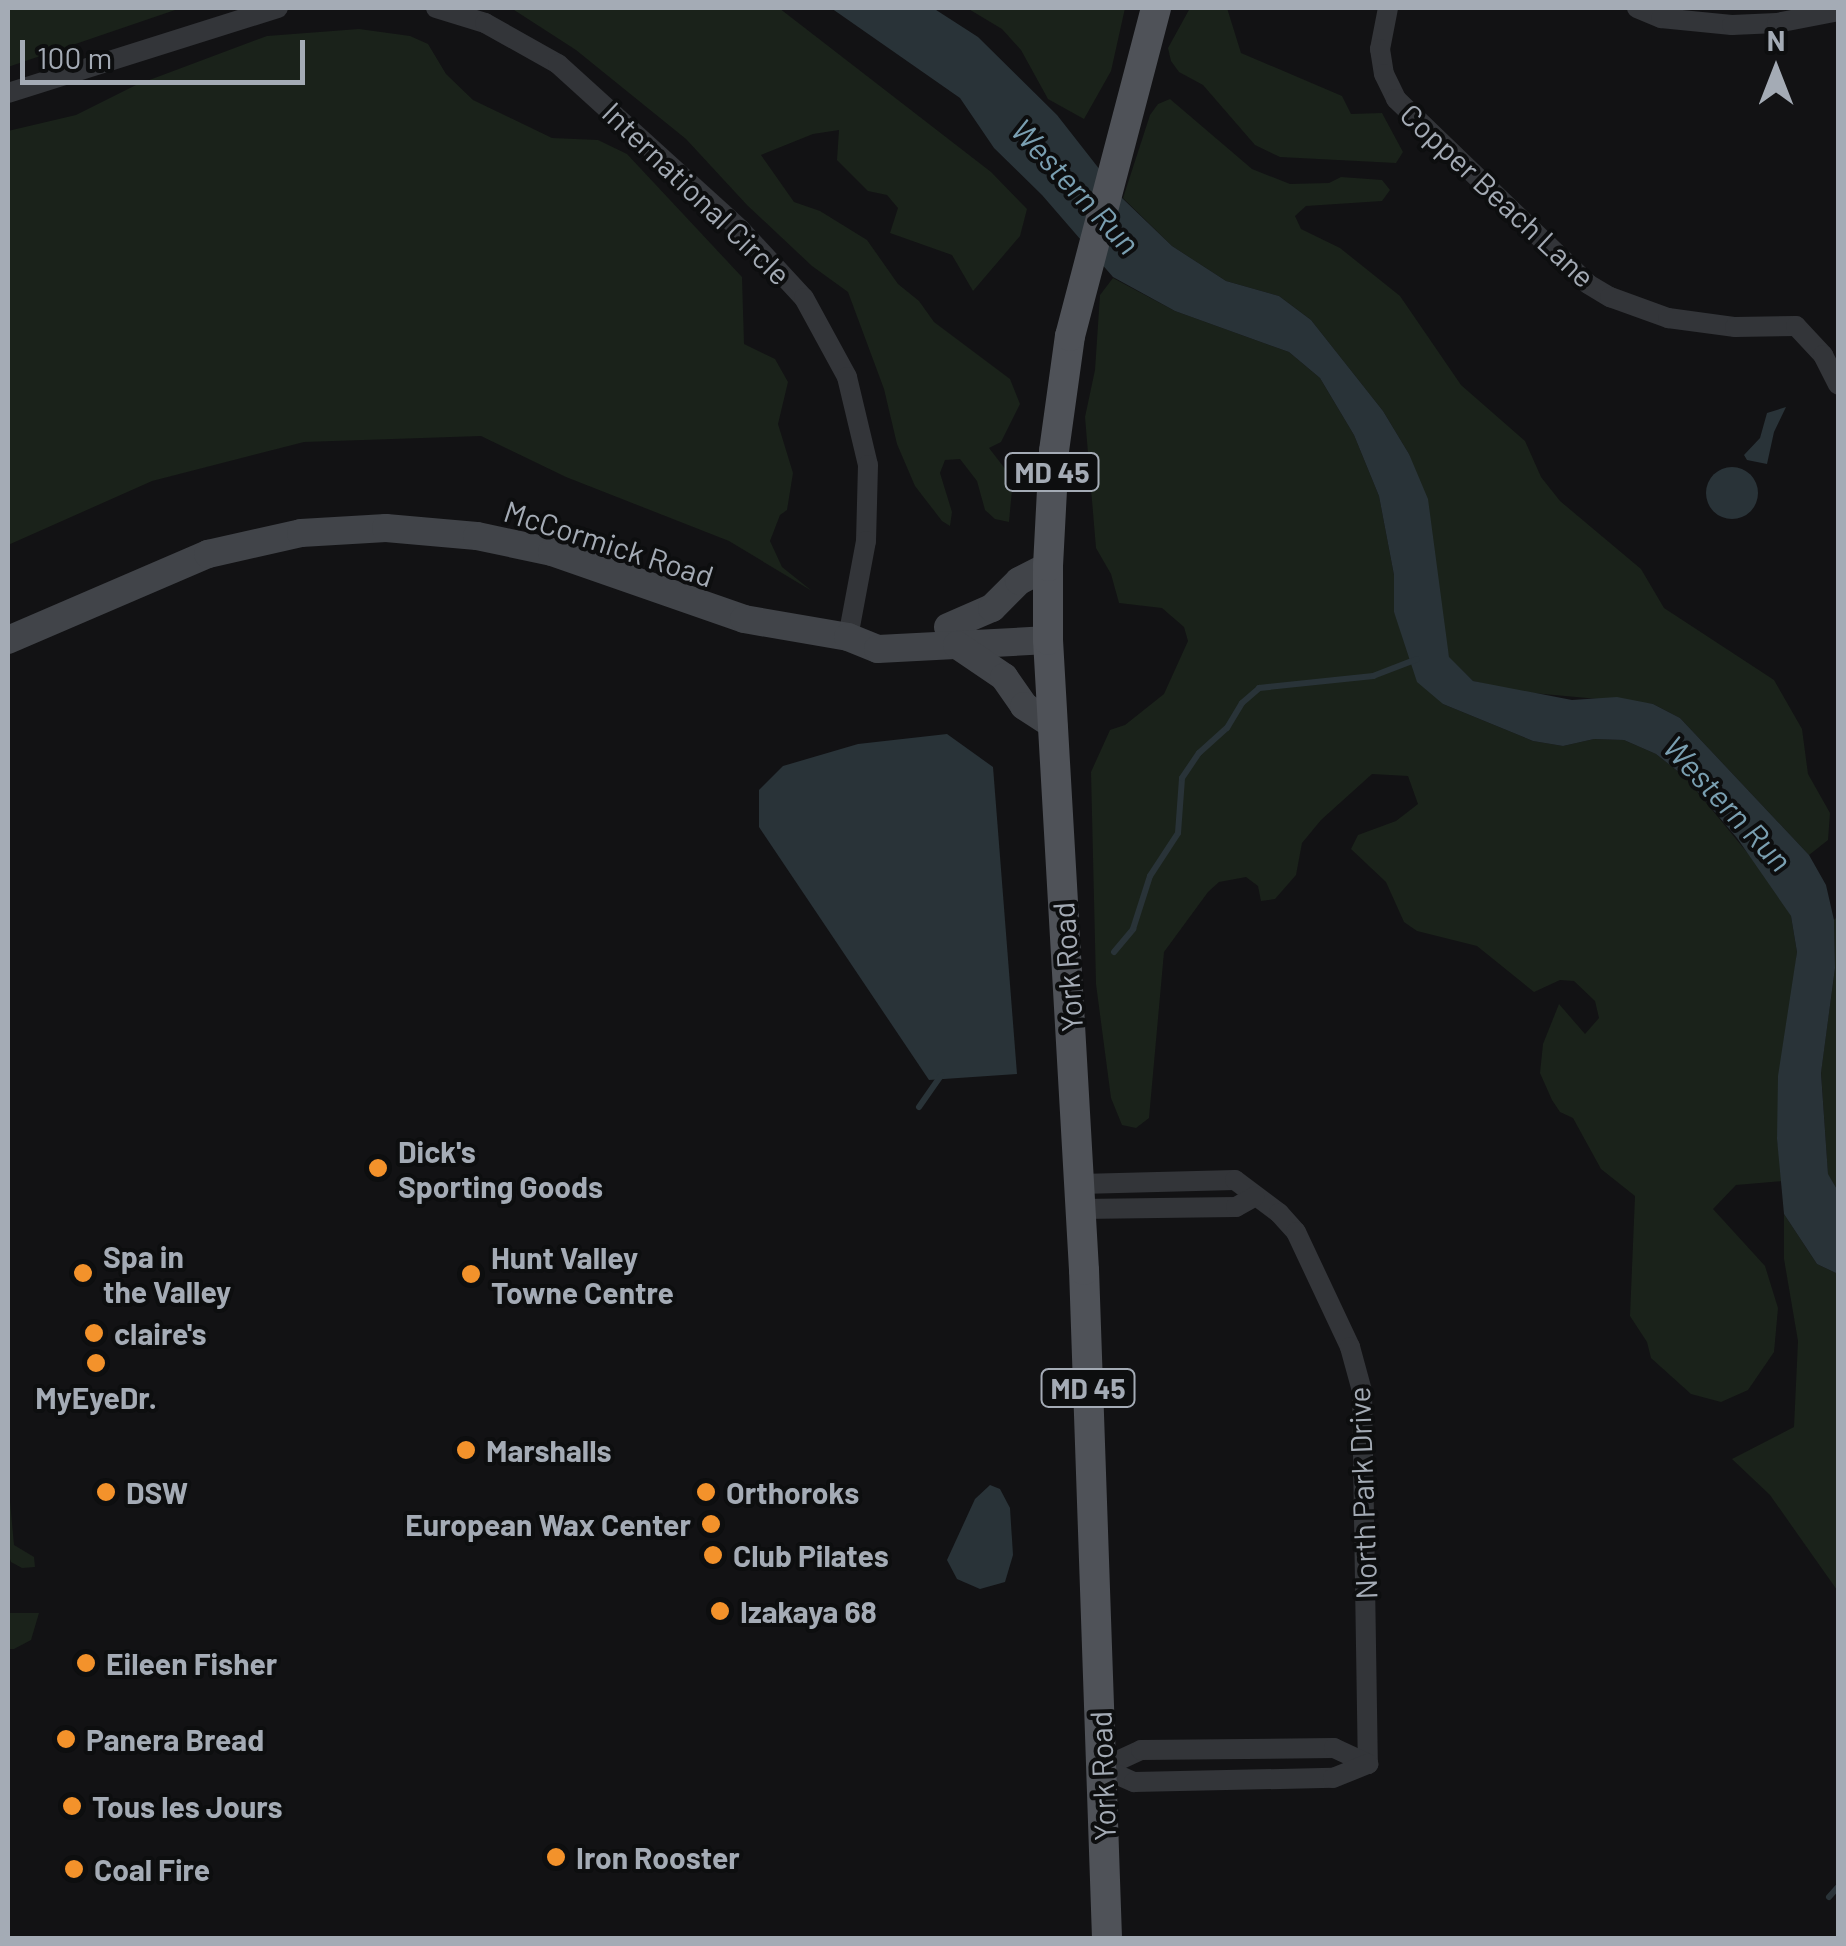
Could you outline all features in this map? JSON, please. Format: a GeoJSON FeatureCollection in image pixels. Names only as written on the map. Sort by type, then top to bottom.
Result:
{"type":"FeatureCollection","features":[{"type":"Feature","properties":{"kind":"main road","name":"York Road"},"geometry":{"type":"LineString","coordinates":[[1107,1938],[1080,1196],[1052,725],[1048,566],[1060,395],[1084,276],[1156,8]]}},
{"type":"Feature","properties":{"kind":"main road","name":"McCormick Road"},"geometry":{"type":"LineString","coordinates":[[8,640],[208,554],[302,533],[386,528],[505,540],[589,564],[744,619],[848,637],[880,630],[952,636],[1048,631]]}},
{"type":"Feature","properties":{"kind":"main road"},"geometry":{"type":"LineString","coordinates":[[1048,566],[1019,580],[992,608],[952,636],[1004,677],[1024,706],[1052,725]]}},
{"type":"Feature","properties":{"kind":"street"},"geometry":{"type":"LineString","coordinates":[[8,93],[278,8]]}},
{"type":"Feature","properties":{"kind":"street","name":"International Circle"},"geometry":{"type":"LineString","coordinates":[[436,8],[485,23],[558,64],[740,229],[804,298],[847,377],[868,465],[866,541],[848,637]]}},
{"type":"Feature","properties":{"kind":"street","name":"Copper Beach Lane"},"geometry":{"type":"LineString","coordinates":[[1388,8],[1380,48],[1384,74],[1396,99],[1588,284],[1610,297],[1668,318],[1735,327],[1796,326],[1823,355],[1838,384]]}},
{"type":"Feature","properties":{"kind":"street"},"geometry":{"type":"LineString","coordinates":[[1637,8],[1661,18],[1732,25],[1777,22],[1838,10]]}},
{"type":"Feature","properties":{"kind":"street","name":"North Park Drive"},"geometry":{"type":"LineString","coordinates":[[1080,1196],[1236,1207],[1254,1197],[1279,1212],[1296,1232],[1360,1378],[1368,1764]]}},
{"type":"Feature","properties":{"kind":"street"},"geometry":{"type":"LineString","coordinates":[[1102,1768],[1142,1750],[1334,1748],[1368,1764]]}},
{"type":"Feature","properties":{"kind":"street"},"geometry":{"type":"LineString","coordinates":[[1102,1768],[1134,1782],[1333,1778],[1368,1764]]}},
{"type":"Feature","properties":{"kind":"shaded area"},"geometry":{"type":"Polygon","coordinates":[[[8,8],[181,8],[8,67],[8,8]]]}},
{"type":"Feature","properties":{"kind":"shaded area"},"geometry":{"type":"Polygon","coordinates":[[[511,8],[779,8],[991,172],[1027,209],[1020,236],[973,291],[952,255],[890,233],[898,208],[887,195],[868,191],[837,160],[839,130],[813,134],[761,155],[794,202],[820,211],[867,240],[898,284],[919,301],[934,322],[1010,379],[1020,404],[1001,442],[989,448],[1013,479],[1009,522],[995,519],[985,510],[977,481],[960,459],[945,460],[940,473],[952,512],[950,526],[942,521],[915,486],[897,444],[884,389],[848,292],[812,266],[747,205],[686,139],[576,50],[511,8]]]}},
{"type":"Feature","properties":{"kind":"shaded area"},"geometry":{"type":"Polygon","coordinates":[[[967,8],[1125,8],[1111,71],[1084,119],[1048,99],[1021,50],[1002,29],[967,8]]]}},
{"type":"Feature","properties":{"kind":"shaded area"},"geometry":{"type":"Polygon","coordinates":[[[1190,8],[1227,8],[1241,53],[1342,96],[1351,114],[1382,113],[1403,152],[1396,163],[1280,157],[1255,145],[1203,85],[1179,72],[1171,61],[1168,48],[1190,8]]]}},
{"type":"Feature","properties":{"kind":"shaded area"},"geometry":{"type":"Polygon","coordinates":[[[359,29],[410,36],[428,44],[446,74],[473,100],[552,138],[598,140],[627,154],[742,277],[744,344],[775,359],[788,382],[778,424],[793,473],[787,510],[780,515],[770,541],[782,567],[812,591],[729,541],[566,477],[481,436],[304,442],[152,481],[8,545],[8,131],[76,115],[136,85],[267,36],[359,29]]]}},
{"type":"Feature","properties":{"kind":"shaded area"},"geometry":{"type":"Polygon","coordinates":[[[1170,99],[1252,169],[1290,184],[1329,183],[1341,177],[1382,180],[1390,190],[1382,201],[1306,206],[1295,216],[1301,229],[1340,248],[1400,296],[1461,385],[1525,441],[1541,477],[1560,501],[1641,569],[1664,608],[1774,680],[1802,729],[1808,774],[1830,813],[1828,840],[1809,855],[1680,718],[1653,704],[1520,692],[1473,681],[1449,658],[1409,454],[1383,411],[1311,320],[1279,296],[1226,281],[1172,246],[1123,198],[1150,115],[1158,104],[1170,99]]]}},
{"type":"Feature","properties":{"kind":"shaded area"},"geometry":{"type":"Polygon","coordinates":[[[1113,278],[1175,311],[1289,352],[1320,378],[1354,435],[1379,496],[1394,575],[1394,612],[1443,704],[1533,741],[1563,746],[1594,739],[1624,740],[1656,754],[1685,777],[1773,884],[1791,916],[1797,952],[1777,1139],[1783,1181],[1736,1185],[1713,1209],[1765,1266],[1778,1308],[1774,1352],[1748,1390],[1721,1402],[1691,1394],[1651,1358],[1647,1342],[1630,1316],[1635,1196],[1601,1169],[1573,1118],[1560,1112],[1552,1100],[1540,1073],[1543,1044],[1559,1004],[1585,1034],[1599,1018],[1595,1001],[1574,981],[1560,980],[1534,992],[1477,946],[1417,931],[1404,922],[1386,882],[1351,849],[1358,835],[1396,821],[1418,804],[1408,776],[1372,774],[1321,820],[1302,843],[1296,875],[1275,899],[1261,901],[1258,886],[1246,877],[1219,882],[1208,892],[1164,952],[1149,1118],[1136,1128],[1122,1125],[1111,1098],[1096,984],[1091,772],[1110,730],[1125,725],[1164,694],[1188,641],[1184,627],[1162,608],[1119,603],[1111,574],[1096,548],[1085,417],[1095,370],[1100,295],[1113,278]]]}},
{"type":"Feature","properties":{"kind":"shaded area"},"geometry":{"type":"Polygon","coordinates":[[[1838,916],[1838,1191],[1828,1175],[1821,1072],[1835,968],[1834,920],[1838,916]]]}},
{"type":"Feature","properties":{"kind":"shaded area"},"geometry":{"type":"Polygon","coordinates":[[[1784,1214],[1817,1264],[1838,1274],[1838,1599],[1837,1590],[1770,1495],[1732,1459],[1794,1427],[1798,1341],[1784,1259],[1784,1214]]]}},
{"type":"Feature","properties":{"kind":"shaded area"},"geometry":{"type":"Polygon","coordinates":[[[8,1479],[14,1545],[34,1557],[35,1567],[22,1568],[11,1562],[8,1554],[8,1479]]]}},
{"type":"Feature","properties":{"kind":"shaded area"},"geometry":{"type":"Polygon","coordinates":[[[8,1613],[39,1613],[31,1640],[14,1649],[8,1649],[8,1613]]]}},
{"type":"Feature","properties":{"kind":"water","name":"Western Run"},"geometry":{"type":"Polygon","coordinates":[[[831,8],[933,8],[978,37],[1057,115],[1122,198],[1172,246],[1226,281],[1279,296],[1311,320],[1383,411],[1409,454],[1428,499],[1449,657],[1473,681],[1572,700],[1617,697],[1653,704],[1680,718],[1809,855],[1826,885],[1834,920],[1835,968],[1821,1073],[1828,1174],[1838,1191],[1838,1274],[1817,1264],[1784,1214],[1777,1139],[1778,1076],[1797,952],[1791,916],[1737,838],[1685,777],[1656,754],[1624,740],[1594,739],[1563,746],[1533,741],[1443,704],[1417,682],[1394,612],[1394,575],[1379,496],[1354,435],[1320,378],[1289,352],[1175,311],[1113,277],[1042,195],[994,148],[960,98],[831,8]]]}},
{"type":"Feature","properties":{"kind":"water"},"geometry":{"type":"Polygon","coordinates":[[[1786,407],[1774,432],[1767,464],[1747,460],[1744,455],[1760,438],[1767,413],[1786,407]]]}},
{"type":"Feature","properties":{"kind":"water"},"geometry":{"type":"Polygon","coordinates":[[[1732,467],[1751,474],[1758,493],[1751,512],[1732,519],[1713,512],[1706,493],[1713,474],[1732,467]]]}},
{"type":"Feature","properties":{"kind":"water"},"geometry":{"type":"Polygon","coordinates":[[[947,734],[993,767],[1017,1074],[929,1080],[759,827],[759,790],[783,766],[858,744],[947,734]]]}},
{"type":"Feature","properties":{"kind":"water"},"geometry":{"type":"Polygon","coordinates":[[[990,1485],[1000,1489],[1010,1508],[1013,1555],[1005,1582],[980,1589],[957,1579],[947,1560],[975,1499],[990,1485]]]}},
{"type":"Feature","properties":{"kind":"waterway"},"geometry":{"type":"LineString","coordinates":[[1114,952],[1133,929],[1150,876],[1178,833],[1182,778],[1199,753],[1227,728],[1242,703],[1259,688],[1373,676],[1417,659]]}},
{"type":"Feature","properties":{"kind":"waterway"},"geometry":{"type":"LineString","coordinates":[[919,1107],[941,1075]]}},
{"type":"Feature","properties":{"kind":"waterway"},"geometry":{"type":"LineString","coordinates":[[1829,1897],[1838,1887]]}},
{"type":"Feature","properties":{"kind":"place","name":"Dick's Sporting Goods"},"geometry":{"type":"Point","coordinates":[378,1168]}},
{"type":"Feature","properties":{"kind":"place","name":"Spa in the Valley"},"geometry":{"type":"Point","coordinates":[83,1273]}},
{"type":"Feature","properties":{"kind":"place","name":"Hunt Valley Towne Centre"},"geometry":{"type":"Point","coordinates":[471,1274]}},
{"type":"Feature","properties":{"kind":"place","name":"claire's"},"geometry":{"type":"Point","coordinates":[94,1333]}},
{"type":"Feature","properties":{"kind":"place","name":"MyEyeDr."},"geometry":{"type":"Point","coordinates":[96,1363]}},
{"type":"Feature","properties":{"kind":"place","name":"Marshalls"},"geometry":{"type":"Point","coordinates":[466,1450]}},
{"type":"Feature","properties":{"kind":"place","name":"DSW"},"geometry":{"type":"Point","coordinates":[106,1492]}},
{"type":"Feature","properties":{"kind":"place","name":"Orthoroks"},"geometry":{"type":"Point","coordinates":[706,1492]}},
{"type":"Feature","properties":{"kind":"place","name":"European Wax Center"},"geometry":{"type":"Point","coordinates":[711,1524]}},
{"type":"Feature","properties":{"kind":"place","name":"Club Pilates"},"geometry":{"type":"Point","coordinates":[713,1555]}},
{"type":"Feature","properties":{"kind":"place","name":"Izakaya 68"},"geometry":{"type":"Point","coordinates":[720,1611]}},
{"type":"Feature","properties":{"kind":"place","name":"Eileen Fisher"},"geometry":{"type":"Point","coordinates":[86,1663]}},
{"type":"Feature","properties":{"kind":"place","name":"Panera Bread"},"geometry":{"type":"Point","coordinates":[66,1739]}},
{"type":"Feature","properties":{"kind":"place","name":"Tous les Jours"},"geometry":{"type":"Point","coordinates":[72,1806]}},
{"type":"Feature","properties":{"kind":"place","name":"Iron Rooster"},"geometry":{"type":"Point","coordinates":[556,1857]}},
{"type":"Feature","properties":{"kind":"place","name":"Coal Fire"},"geometry":{"type":"Point","coordinates":[74,1869]}}]}
